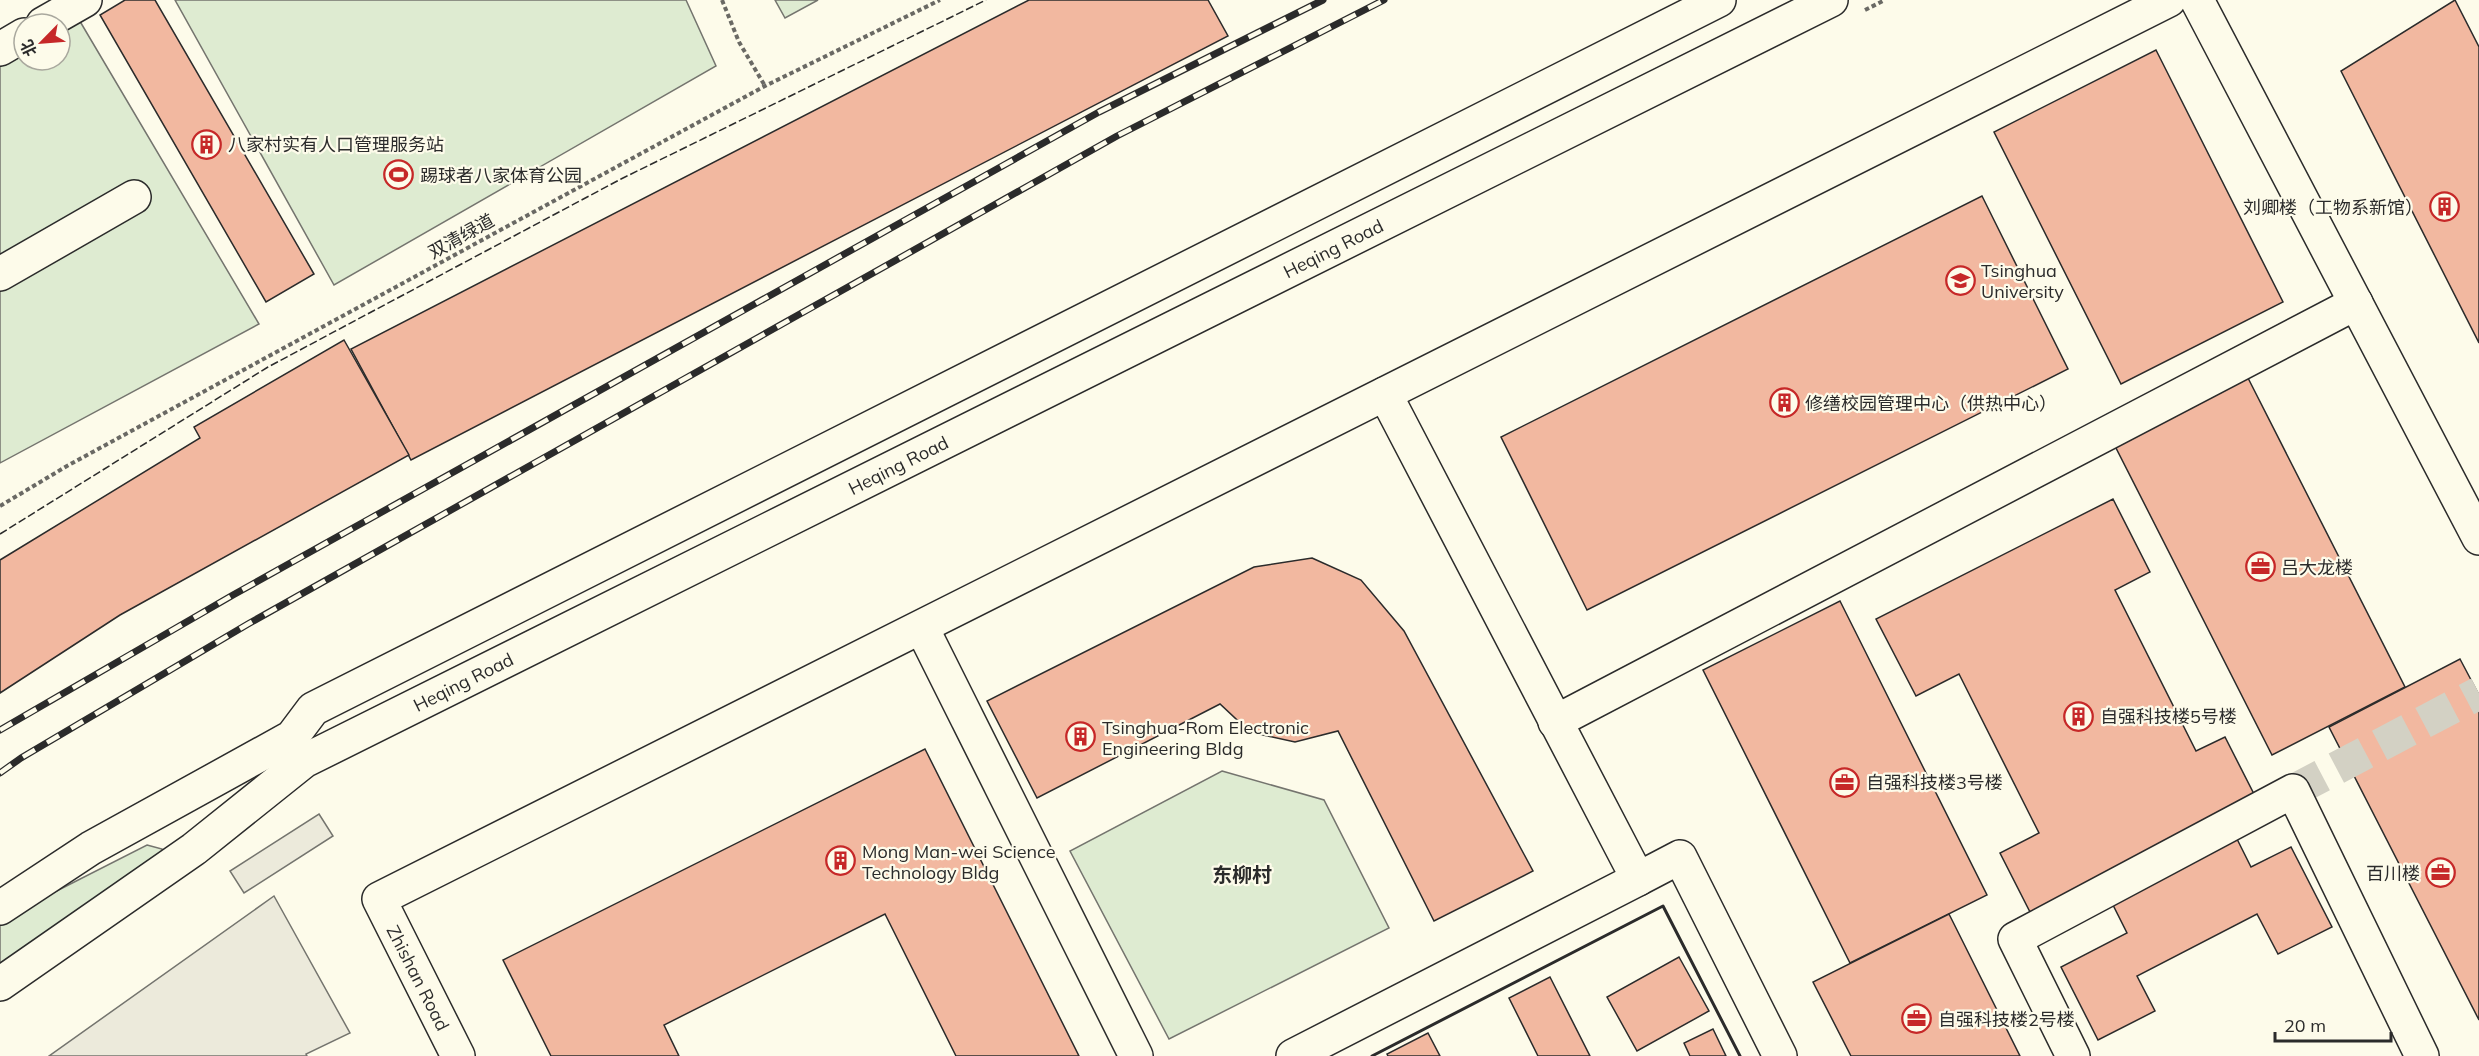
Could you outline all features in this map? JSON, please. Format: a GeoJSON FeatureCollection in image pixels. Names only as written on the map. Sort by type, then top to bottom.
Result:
{"type":"FeatureCollection","features":[{"type":"Feature","properties":{"kind":"main road"},"geometry":{"type":"LineString","coordinates":[[64,12],[85,0]]}},
{"type":"Feature","properties":{"kind":"main road"},"geometry":{"type":"LineString","coordinates":[[0,908],[91,848],[292,737],[313,709],[1719,0]]}},
{"type":"Feature","properties":{"kind":"main road","name":"Heqing Road"},"geometry":{"type":"LineString","coordinates":[[0,984],[194,849],[304,761],[1831,0]]}},
{"type":"Feature","properties":{"kind":"main road"},"geometry":{"type":"LineString","coordinates":[[1136,1056],[922,628],[2169,0]]}},
{"type":"Feature","properties":{"kind":"main road"},"geometry":{"type":"LineString","coordinates":[[2197,0],[2479,538]]}},
{"type":"Feature","properties":{"kind":"main road"},"geometry":{"type":"LineString","coordinates":[[0,274],[134,196]]}},
{"type":"Feature","properties":{"kind":"main road"},"geometry":{"type":"LineString","coordinates":[[1555,722],[2356,303]]}},
{"type":"Feature","properties":{"kind":"main road"},"geometry":{"type":"LineString","coordinates":[[1385,393],[1638,879]]}},
{"type":"Feature","properties":{"kind":"main road","name":"Zhishan Road"},"geometry":{"type":"LineString","coordinates":[[458,1056],[379,899],[922,628]]}},
{"type":"Feature","properties":{"kind":"main road"},"geometry":{"type":"LineString","coordinates":[[2073,1056],[2015,939],[2293,791],[2422,1056]]}},
{"type":"Feature","properties":{"kind":"main road"},"geometry":{"type":"LineString","coordinates":[[1293,1056],[1680,857],[1780,1056]]}},
{"type":"Feature","properties":{"kind":"path"},"geometry":{"type":"LineString","coordinates":[[723,0],[739,42],[765,86]]}},
{"type":"Feature","properties":{"kind":"path","name":"双清绿道"},"geometry":{"type":"LineString","coordinates":[[0,506],[67,466],[765,86],[940,0]]}},
{"type":"Feature","properties":{"kind":"green space","name":"踢球者八家体育公园"},"geometry":{"type":"Polygon","coordinates":[[[175,0],[686,0],[716,66],[334,285],[175,0]]]}},
{"type":"Feature","properties":{"kind":"green space"},"geometry":{"type":"Polygon","coordinates":[[[775,0],[818,0],[785,18],[775,0]]]}},
{"type":"Feature","properties":{"kind":"green space"},"geometry":{"type":"Polygon","coordinates":[[[78,18],[259,324],[0,463],[0,61],[12,54],[12,72],[72,72],[72,21],[78,18]]]}},
{"type":"Feature","properties":{"kind":"green space"},"geometry":{"type":"Polygon","coordinates":[[[1222,771],[1324,800],[1389,928],[1169,1039],[1070,851],[1222,771]]]}},
{"type":"Feature","properties":{"kind":"green space"},"geometry":{"type":"Polygon","coordinates":[[[147,845],[162,849],[161,863],[0,975],[0,925],[31,904],[147,845]]]}},
{"type":"Feature","properties":{"kind":"shaded area"},"geometry":{"type":"Polygon","coordinates":[[[319,814],[333,836],[244,893],[230,871],[319,814]]]}},
{"type":"Feature","properties":{"kind":"shaded area"},"geometry":{"type":"Polygon","coordinates":[[[274,896],[350,1033],[306,1054],[307,1056],[49,1056],[274,896]]]}},
{"type":"Feature","properties":{"kind":"building","name":"八家村实有人口管理服务站"},"geometry":{"type":"Polygon","coordinates":[[[125,0],[155,0],[314,274],[266,302],[100,15],[125,0]]]}},
{"type":"Feature","properties":{"kind":"building"},"geometry":{"type":"Polygon","coordinates":[[[1029,0],[1208,0],[1228,36],[411,460],[351,349],[1029,0]]]}},
{"type":"Feature","properties":{"kind":"building","name":"刘卿楼（工物系新馆）"},"geometry":{"type":"Polygon","coordinates":[[[2455,0],[2479,47],[2479,343],[2341,71],[2455,0]]]}},
{"type":"Feature","properties":{"kind":"building"},"geometry":{"type":"Polygon","coordinates":[[[2156,50],[2283,302],[2121,384],[1994,132],[2156,50]]]}},
{"type":"Feature","properties":{"kind":"building","name":"修缮校园管理中心（供热中心）"},"geometry":{"type":"Polygon","coordinates":[[[1982,196],[2068,369],[1587,610],[1501,437],[1982,196]]]}},
{"type":"Feature","properties":{"kind":"building"},"geometry":{"type":"Polygon","coordinates":[[[344,340],[409,455],[120,615],[0,693],[0,560],[200,438],[194,427],[344,340]]]}},
{"type":"Feature","properties":{"kind":"building","name":"吕大龙楼"},"geometry":{"type":"Polygon","coordinates":[[[2248,378],[2405,687],[2272,755],[2115,446],[2248,378]]]}},
{"type":"Feature","properties":{"kind":"building","name":"自强科技楼5号楼"},"geometry":{"type":"Polygon","coordinates":[[[2113,499],[2150,572],[2115,590],[2196,751],[2225,737],[2256,798],[2030,912],[2000,853],[2039,833],[1959,674],[1916,696],[1876,619],[2113,499]]]}},
{"type":"Feature","properties":{"kind":"building","name":"Tsinghua-Rom Electronic Engineering Bldg"},"geometry":{"type":"Polygon","coordinates":[[[1312,558],[1361,580],[1404,631],[1533,871],[1434,921],[1338,731],[1295,742],[1250,732],[1220,704],[1037,798],[987,701],[1254,567],[1312,558]]]}},
{"type":"Feature","properties":{"kind":"building","name":"自强科技楼3号楼"},"geometry":{"type":"Polygon","coordinates":[[[1840,601],[1987,895],[1850,963],[1703,670],[1840,601]]]}},
{"type":"Feature","properties":{"kind":"building","name":"百川楼"},"geometry":{"type":"Polygon","coordinates":[[[2460,659],[2479,695],[2479,1020],[2329,727],[2460,659]]]}},
{"type":"Feature","properties":{"kind":"building","name":"Mong Man-wei Science Technology Bldg"},"geometry":{"type":"Polygon","coordinates":[[[925,749],[1079,1056],[956,1056],[885,914],[664,1025],[679,1056],[551,1056],[503,960],[925,749]]]}},
{"type":"Feature","properties":{"kind":"building"},"geometry":{"type":"Polygon","coordinates":[[[2235,835],[2251,867],[2291,847],[2332,927],[2278,954],[2257,914],[2137,976],[2155,1011],[2098,1040],[2061,967],[2127,933],[2110,899],[2235,835]]]}},
{"type":"Feature","properties":{"kind":"building","name":"自强科技楼2号楼"},"geometry":{"type":"Polygon","coordinates":[[[1949,914],[2020,1056],[1851,1056],[1813,982],[1949,914]]]}},
{"type":"Feature","properties":{"kind":"building"},"geometry":{"type":"Polygon","coordinates":[[[1679,957],[1709,1011],[1637,1051],[1607,997],[1679,957]]]}},
{"type":"Feature","properties":{"kind":"building"},"geometry":{"type":"Polygon","coordinates":[[[1550,977],[1590,1056],[1538,1056],[1509,998],[1550,977]]]}},
{"type":"Feature","properties":{"kind":"building"},"geometry":{"type":"Polygon","coordinates":[[[1713,1029],[1726,1056],[1690,1056],[1684,1043],[1713,1029]]]}},
{"type":"Feature","properties":{"kind":"building"},"geometry":{"type":"Polygon","coordinates":[[[1428,1033],[1440,1056],[1388,1056],[1387,1054],[1428,1033]]]}},
{"type":"Feature","properties":{"kind":"tunnel"},"geometry":{"type":"LineString","coordinates":[[2293,791],[2479,693]]}},
{"type":"Feature","properties":{"kind":"railway"},"geometry":{"type":"LineString","coordinates":[[0,730],[233,595],[1099,112],[1323,0]]}},
{"type":"Feature","properties":{"kind":"railway"},"geometry":{"type":"LineString","coordinates":[[0,773],[21,758],[248,624],[1117,136],[1384,0]]}},
{"type":"Feature","properties":{"kind":"fence"},"geometry":{"type":"LineString","coordinates":[[0,534],[268,367],[621,179],[986,0]]}},
{"type":"Feature","properties":{"kind":"wall"},"geometry":{"type":"LineString","coordinates":[[1372,1056],[1663,906],[1740,1056]]}},
{"type":"Feature","properties":{"kind":"place","name":"八家村实有人口管理服务站"},"geometry":{"type":"Point","coordinates":[207,144]}},
{"type":"Feature","properties":{"kind":"place","name":"踢球者八家体育公园"},"geometry":{"type":"Point","coordinates":[399,175]}},
{"type":"Feature","properties":{"kind":"place","name":"刘卿楼（工物系新馆）"},"geometry":{"type":"Point","coordinates":[2444,207]}},
{"type":"Feature","properties":{"kind":"place","name":"Tsinghua University"},"geometry":{"type":"Point","coordinates":[1960,280]}},
{"type":"Feature","properties":{"kind":"place","name":"修缮校园管理中心（供热中心）"},"geometry":{"type":"Point","coordinates":[1784,403]}},
{"type":"Feature","properties":{"kind":"place","name":"吕大龙楼"},"geometry":{"type":"Point","coordinates":[2260,567]}},
{"type":"Feature","properties":{"kind":"place","name":"自强科技楼5号楼"},"geometry":{"type":"Point","coordinates":[2079,716]}},
{"type":"Feature","properties":{"kind":"place","name":"Tsinghua-Rom Electronic Engineering Bldg"},"geometry":{"type":"Point","coordinates":[1081,737]}},
{"type":"Feature","properties":{"kind":"place","name":"自强科技楼3号楼"},"geometry":{"type":"Point","coordinates":[1845,782]}},
{"type":"Feature","properties":{"kind":"place","name":"Mong Man-wei Science Technology Bldg"},"geometry":{"type":"Point","coordinates":[841,861]}},
{"type":"Feature","properties":{"kind":"place","name":"百川楼"},"geometry":{"type":"Point","coordinates":[2441,873]}},
{"type":"Feature","properties":{"kind":"place","name":"自强科技楼2号楼"},"geometry":{"type":"Point","coordinates":[1917,1019]}},
{"type":"Feature","properties":{"kind":"district","name":"东柳村"},"geometry":{"type":"Point","coordinates":[1242,874]}}]}
